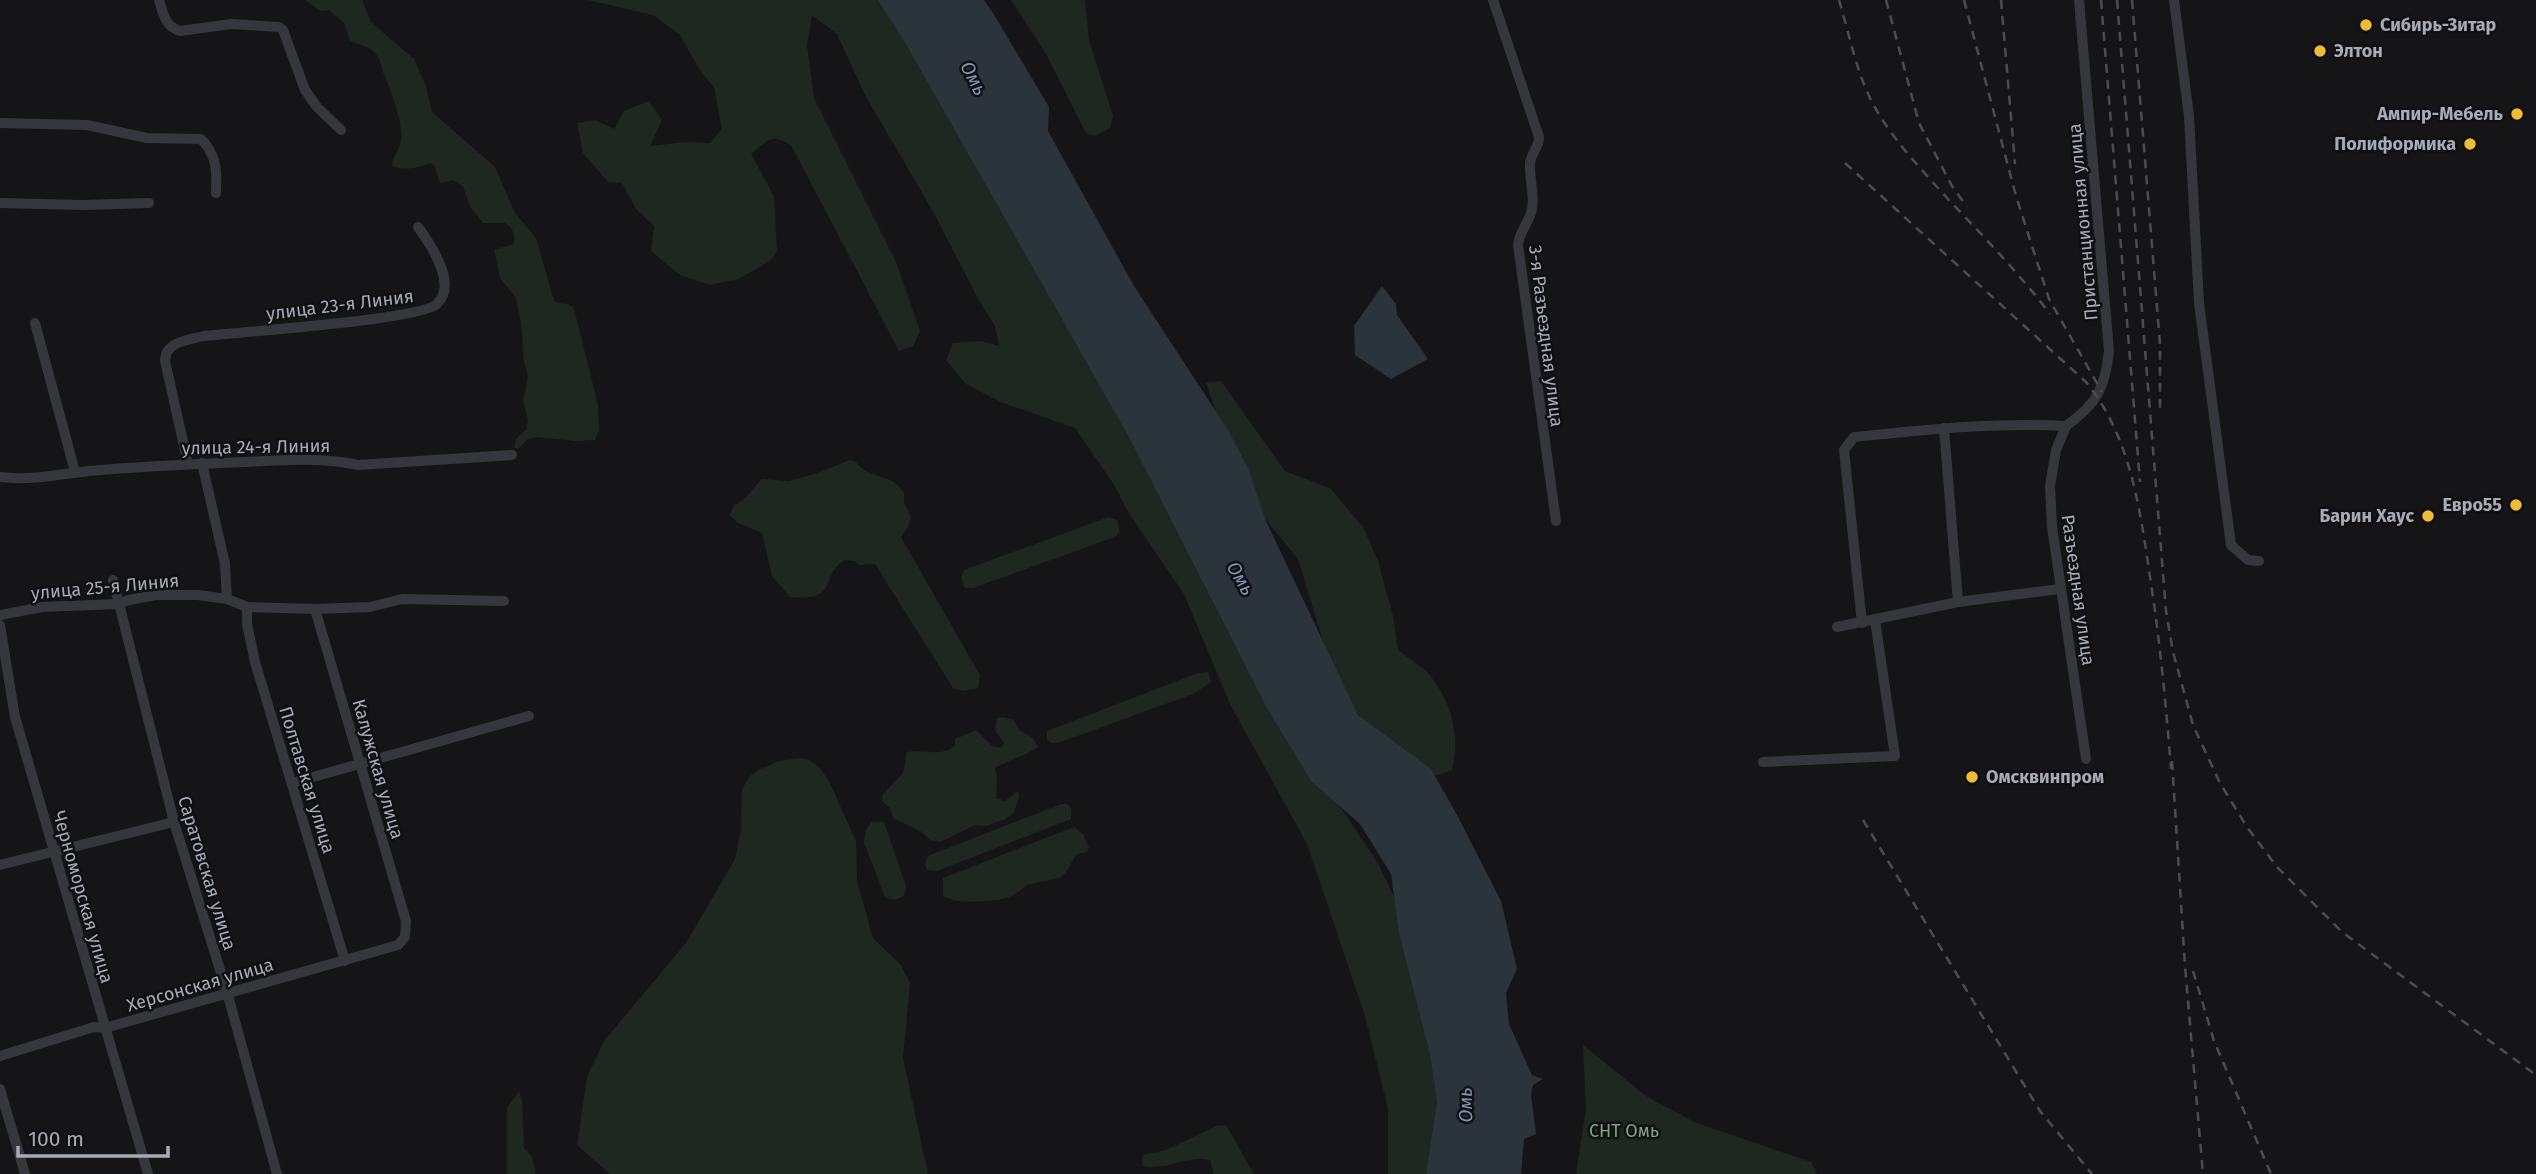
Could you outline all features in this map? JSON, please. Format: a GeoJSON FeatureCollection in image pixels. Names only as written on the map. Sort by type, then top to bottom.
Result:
{"type":"FeatureCollection","features":[{"type":"Feature","properties":{"kind":"street"},"geometry":{"type":"LineString","coordinates":[[159,0],[166,22],[172,29],[180,31],[231,24],[279,27],[283,30],[305,90],[317,107],[341,130]]}},
{"type":"Feature","properties":{"kind":"street","name":"3-я Разъездная улица"},"geometry":{"type":"LineString","coordinates":[[1493,0],[1539,137],[1530,162],[1533,206],[1529,220],[1518,238],[1518,245],[1556,521]]}},
{"type":"Feature","properties":{"kind":"street","name":"Пристанционная улица"},"geometry":{"type":"LineString","coordinates":[[2066,426],[2084,414],[2101,391],[2109,351],[2079,0]]}},
{"type":"Feature","properties":{"kind":"street"},"geometry":{"type":"LineString","coordinates":[[2174,0],[2189,116],[2199,303],[2229,532],[2231,545],[2239,554],[2249,560],[2259,561]]}},
{"type":"Feature","properties":{"kind":"street"},"geometry":{"type":"LineString","coordinates":[[0,123],[88,125],[146,138],[201,139],[210,148],[217,166],[216,193]]}},
{"type":"Feature","properties":{"kind":"street"},"geometry":{"type":"LineString","coordinates":[[0,203],[149,204]]}},
{"type":"Feature","properties":{"kind":"street","name":"улица 23-я Линия"},"geometry":{"type":"LineString","coordinates":[[188,464],[165,354],[177,342],[204,336],[391,317],[426,310],[438,304],[443,294],[444,278],[436,252],[418,227]]}},
{"type":"Feature","properties":{"kind":"street"},"geometry":{"type":"LineString","coordinates":[[35,323],[75,472]]}},
{"type":"Feature","properties":{"kind":"street"},"geometry":{"type":"LineString","coordinates":[[1862,623],[1844,450],[1854,437],[1944,428],[2031,424],[2066,426]]}},
{"type":"Feature","properties":{"kind":"street","name":"Разъездная улица"},"geometry":{"type":"LineString","coordinates":[[2066,426],[2056,450],[2050,486],[2052,527],[2086,760]]}},
{"type":"Feature","properties":{"kind":"street"},"geometry":{"type":"LineString","coordinates":[[1944,428],[1958,602]]}},
{"type":"Feature","properties":{"kind":"street","name":"улица 24-я Линия"},"geometry":{"type":"LineString","coordinates":[[0,477],[30,480],[75,472],[202,463],[306,460],[340,461],[358,465],[512,455]]}},
{"type":"Feature","properties":{"kind":"street"},"geometry":{"type":"LineString","coordinates":[[202,463],[225,564],[227,599]]}},
{"type":"Feature","properties":{"kind":"street","name":"Саратовская улица"},"geometry":{"type":"LineString","coordinates":[[113,580],[174,821],[227,992],[277,1174]]}},
{"type":"Feature","properties":{"kind":"street"},"geometry":{"type":"LineString","coordinates":[[1837,627],[1958,602],[2060,589]]}},
{"type":"Feature","properties":{"kind":"street","name":"улица 25-я Линия"},"geometry":{"type":"LineString","coordinates":[[0,615],[51,606],[118,604],[156,596],[198,595],[227,599],[247,607],[315,609],[370,607],[402,599],[504,601]]}},
{"type":"Feature","properties":{"kind":"street","name":"Полтавская улица"},"geometry":{"type":"LineString","coordinates":[[247,607],[247,624],[255,662],[345,961]]}},
{"type":"Feature","properties":{"kind":"street","name":"Калужская улица"},"geometry":{"type":"LineString","coordinates":[[315,609],[406,921],[405,937]]}},
{"type":"Feature","properties":{"kind":"street"},"geometry":{"type":"LineString","coordinates":[[1763,762],[1895,755],[1875,621]]}},
{"type":"Feature","properties":{"kind":"street","name":"Черноморская улица"},"geometry":{"type":"LineString","coordinates":[[0,625],[15,717],[148,1174]]}},
{"type":"Feature","properties":{"kind":"street"},"geometry":{"type":"LineString","coordinates":[[292,783],[529,716]]}},
{"type":"Feature","properties":{"kind":"street"},"geometry":{"type":"LineString","coordinates":[[0,865],[174,821]]}},
{"type":"Feature","properties":{"kind":"street","name":"Херсонская улица"},"geometry":{"type":"LineString","coordinates":[[0,1056],[94,1027],[105,1028],[345,961],[398,945],[405,937]]}},
{"type":"Feature","properties":{"kind":"street"},"geometry":{"type":"LineString","coordinates":[[0,1088],[25,1174]]}},
{"type":"Feature","properties":{"kind":"green space"},"geometry":{"type":"Polygon","coordinates":[[[305,0],[362,0],[371,22],[414,59],[426,86],[432,112],[495,167],[515,213],[536,238],[554,301],[570,305],[574,309],[598,405],[599,430],[595,440],[537,437],[528,439],[519,448],[514,448],[516,439],[527,429],[528,420],[523,401],[528,377],[516,298],[500,278],[494,250],[513,244],[513,232],[505,223],[483,223],[470,207],[463,186],[452,180],[440,183],[434,165],[430,163],[406,169],[392,166],[401,141],[400,125],[379,59],[369,48],[350,41],[344,23],[329,10],[320,11],[305,0]]]}},
{"type":"Feature","properties":{"kind":"green space"},"geometry":{"type":"Polygon","coordinates":[[[588,0],[890,0],[1304,752],[1379,865],[1404,918],[1442,1092],[1435,1174],[1388,1174],[1388,1108],[1365,1016],[1307,844],[1230,704],[1184,594],[1075,428],[1001,402],[966,384],[946,360],[953,343],[981,341],[999,346],[995,326],[935,215],[865,95],[837,34],[812,15],[807,45],[814,98],[896,262],[920,331],[913,346],[899,351],[791,145],[777,138],[767,141],[751,154],[774,196],[777,251],[770,261],[738,279],[710,285],[680,275],[651,251],[654,226],[636,209],[622,183],[608,182],[583,153],[577,123],[595,120],[614,129],[624,111],[649,101],[662,120],[650,146],[687,142],[710,143],[722,129],[714,87],[701,72],[680,35],[653,15],[588,0]]]}},
{"type":"Feature","properties":{"kind":"green space"},"geometry":{"type":"Polygon","coordinates":[[[1011,0],[1085,0],[1089,40],[1113,116],[1110,128],[1095,136],[1086,133],[1046,54],[1011,0]]]}},
{"type":"Feature","properties":{"kind":"green space"},"geometry":{"type":"Polygon","coordinates":[[[1221,381],[1285,471],[1330,488],[1363,527],[1378,561],[1393,616],[1398,650],[1429,674],[1450,711],[1455,734],[1452,770],[1429,778],[1378,742],[1335,680],[1298,559],[1253,504],[1231,455],[1206,383],[1221,381]]]}},
{"type":"Feature","properties":{"kind":"green space"},"geometry":{"type":"Polygon","coordinates":[[[850,460],[868,472],[893,482],[904,493],[904,503],[911,517],[901,537],[980,675],[978,688],[963,691],[953,688],[875,564],[859,565],[855,561],[845,560],[832,573],[823,591],[806,597],[790,597],[772,576],[762,533],[738,523],[730,515],[734,505],[746,497],[762,479],[789,481],[850,460]]]}},
{"type":"Feature","properties":{"kind":"green space"},"geometry":{"type":"Polygon","coordinates":[[[1109,517],[1117,520],[1120,532],[1115,537],[973,588],[965,588],[962,579],[964,570],[1109,517]]]}},
{"type":"Feature","properties":{"kind":"green space"},"geometry":{"type":"Polygon","coordinates":[[[1208,672],[1211,682],[1193,694],[1061,742],[1051,743],[1047,739],[1047,731],[1198,673],[1208,672]]]}},
{"type":"Feature","properties":{"kind":"green space"},"geometry":{"type":"Polygon","coordinates":[[[997,718],[1014,720],[1019,730],[1033,738],[1038,747],[995,768],[996,798],[1005,801],[1018,791],[1019,797],[1014,812],[1006,819],[986,826],[975,825],[940,842],[930,840],[922,832],[893,818],[890,808],[882,801],[883,794],[903,773],[907,752],[944,751],[955,745],[955,739],[976,730],[992,746],[1001,748],[1004,743],[995,730],[997,718]]]}},
{"type":"Feature","properties":{"kind":"green space"},"geometry":{"type":"Polygon","coordinates":[[[800,758],[809,760],[820,768],[829,781],[856,841],[857,881],[873,938],[901,965],[910,983],[903,1058],[928,1174],[610,1174],[577,1145],[587,1077],[604,1041],[686,943],[735,859],[741,829],[742,789],[750,776],[780,761],[800,758]]]}},
{"type":"Feature","properties":{"kind":"green space"},"geometry":{"type":"Polygon","coordinates":[[[1061,804],[1067,804],[1071,808],[1071,819],[937,871],[927,870],[925,864],[928,856],[1061,804]]]}},
{"type":"Feature","properties":{"kind":"green space"},"geometry":{"type":"Polygon","coordinates":[[[871,822],[884,822],[906,886],[904,896],[895,900],[885,897],[864,843],[865,832],[871,822]]]}},
{"type":"Feature","properties":{"kind":"green space"},"geometry":{"type":"Polygon","coordinates":[[[1074,827],[1083,834],[1089,847],[1087,852],[1077,854],[1061,877],[1030,884],[1012,896],[997,900],[966,902],[943,896],[943,878],[1074,827]]]}},
{"type":"Feature","properties":{"kind":"green space","name":"СНТ Омь"},"geometry":{"type":"Polygon","coordinates":[[[1583,1045],[1646,1096],[1694,1122],[1811,1162],[1817,1174],[1576,1174],[1586,1108],[1583,1045]]]}},
{"type":"Feature","properties":{"kind":"green space"},"geometry":{"type":"Polygon","coordinates":[[[519,1091],[522,1101],[524,1148],[532,1157],[536,1174],[507,1174],[507,1108],[519,1091]]]}},
{"type":"Feature","properties":{"kind":"green space"},"geometry":{"type":"Polygon","coordinates":[[[1226,1125],[1254,1174],[1214,1174],[1210,1160],[1202,1159],[1142,1166],[1143,1155],[1166,1150],[1216,1126],[1226,1125]]]}},
{"type":"Feature","properties":{"kind":"water","name":"Омь"},"geometry":{"type":"Polygon","coordinates":[[[878,0],[984,0],[1049,107],[1048,131],[1134,286],[1228,430],[1249,470],[1265,519],[1358,715],[1431,769],[1456,813],[1501,901],[1517,969],[1506,993],[1509,1024],[1532,1075],[1543,1079],[1533,1085],[1531,1095],[1536,1134],[1524,1139],[1521,1174],[1426,1174],[1437,1102],[1430,1054],[1399,933],[1391,874],[1360,824],[1311,781],[1267,708],[1130,439],[906,44],[878,0]]]}},
{"type":"Feature","properties":{"kind":"water"},"geometry":{"type":"Polygon","coordinates":[[[1382,286],[1396,304],[1397,315],[1428,359],[1391,379],[1355,355],[1354,326],[1382,286]]]}},
{"type":"Feature","properties":{"kind":"railway"},"geometry":{"type":"LineString","coordinates":[[1839,0],[1862,78],[1872,102],[1888,128],[1916,164],[2013,269],[2050,314]]}},
{"type":"Feature","properties":{"kind":"railway"},"geometry":{"type":"LineString","coordinates":[[1886,0],[1919,123],[1952,186],[1967,207]]}},
{"type":"Feature","properties":{"kind":"railway"},"geometry":{"type":"LineString","coordinates":[[1964,0],[2016,196],[2049,299],[2102,392]]}},
{"type":"Feature","properties":{"kind":"railway"},"geometry":{"type":"LineString","coordinates":[[2001,0],[2015,164]]}},
{"type":"Feature","properties":{"kind":"railway"},"geometry":{"type":"LineString","coordinates":[[2101,0],[2140,482]]}},
{"type":"Feature","properties":{"kind":"railway"},"geometry":{"type":"LineString","coordinates":[[2117,0],[2166,611],[2173,652],[2193,725],[2220,783],[2247,827],[2277,867],[2342,932],[2536,1075]]}},
{"type":"Feature","properties":{"kind":"railway"},"geometry":{"type":"LineString","coordinates":[[2132,0],[2160,344],[2160,412]]}},
{"type":"Feature","properties":{"kind":"railway"},"geometry":{"type":"LineString","coordinates":[[1845,163],[2086,382],[2114,426],[2131,475],[2142,526],[2160,649],[2171,769]]}},
{"type":"Feature","properties":{"kind":"railway"},"geometry":{"type":"LineString","coordinates":[[2172,761],[2185,966],[2203,1174]]}},
{"type":"Feature","properties":{"kind":"railway"},"geometry":{"type":"LineString","coordinates":[[1863,820],[2040,1111],[2092,1174]]}},
{"type":"Feature","properties":{"kind":"railway"},"geometry":{"type":"LineString","coordinates":[[2193,971],[2214,1041],[2271,1174]]}},
{"type":"Feature","properties":{"kind":"place","name":"Сибирь-Зитар"},"geometry":{"type":"Point","coordinates":[2366,25]}},
{"type":"Feature","properties":{"kind":"place","name":"Элтон"},"geometry":{"type":"Point","coordinates":[2320,51]}},
{"type":"Feature","properties":{"kind":"place","name":"Ампир-Мебель"},"geometry":{"type":"Point","coordinates":[2517,114]}},
{"type":"Feature","properties":{"kind":"place","name":"Полиформика"},"geometry":{"type":"Point","coordinates":[2470,144]}},
{"type":"Feature","properties":{"kind":"place","name":"Евро55"},"geometry":{"type":"Point","coordinates":[2516,505]}},
{"type":"Feature","properties":{"kind":"place","name":"Барин Хаус"},"geometry":{"type":"Point","coordinates":[2428,516]}},
{"type":"Feature","properties":{"kind":"place","name":"Омсквинпром"},"geometry":{"type":"Point","coordinates":[1972,777]}}]}
